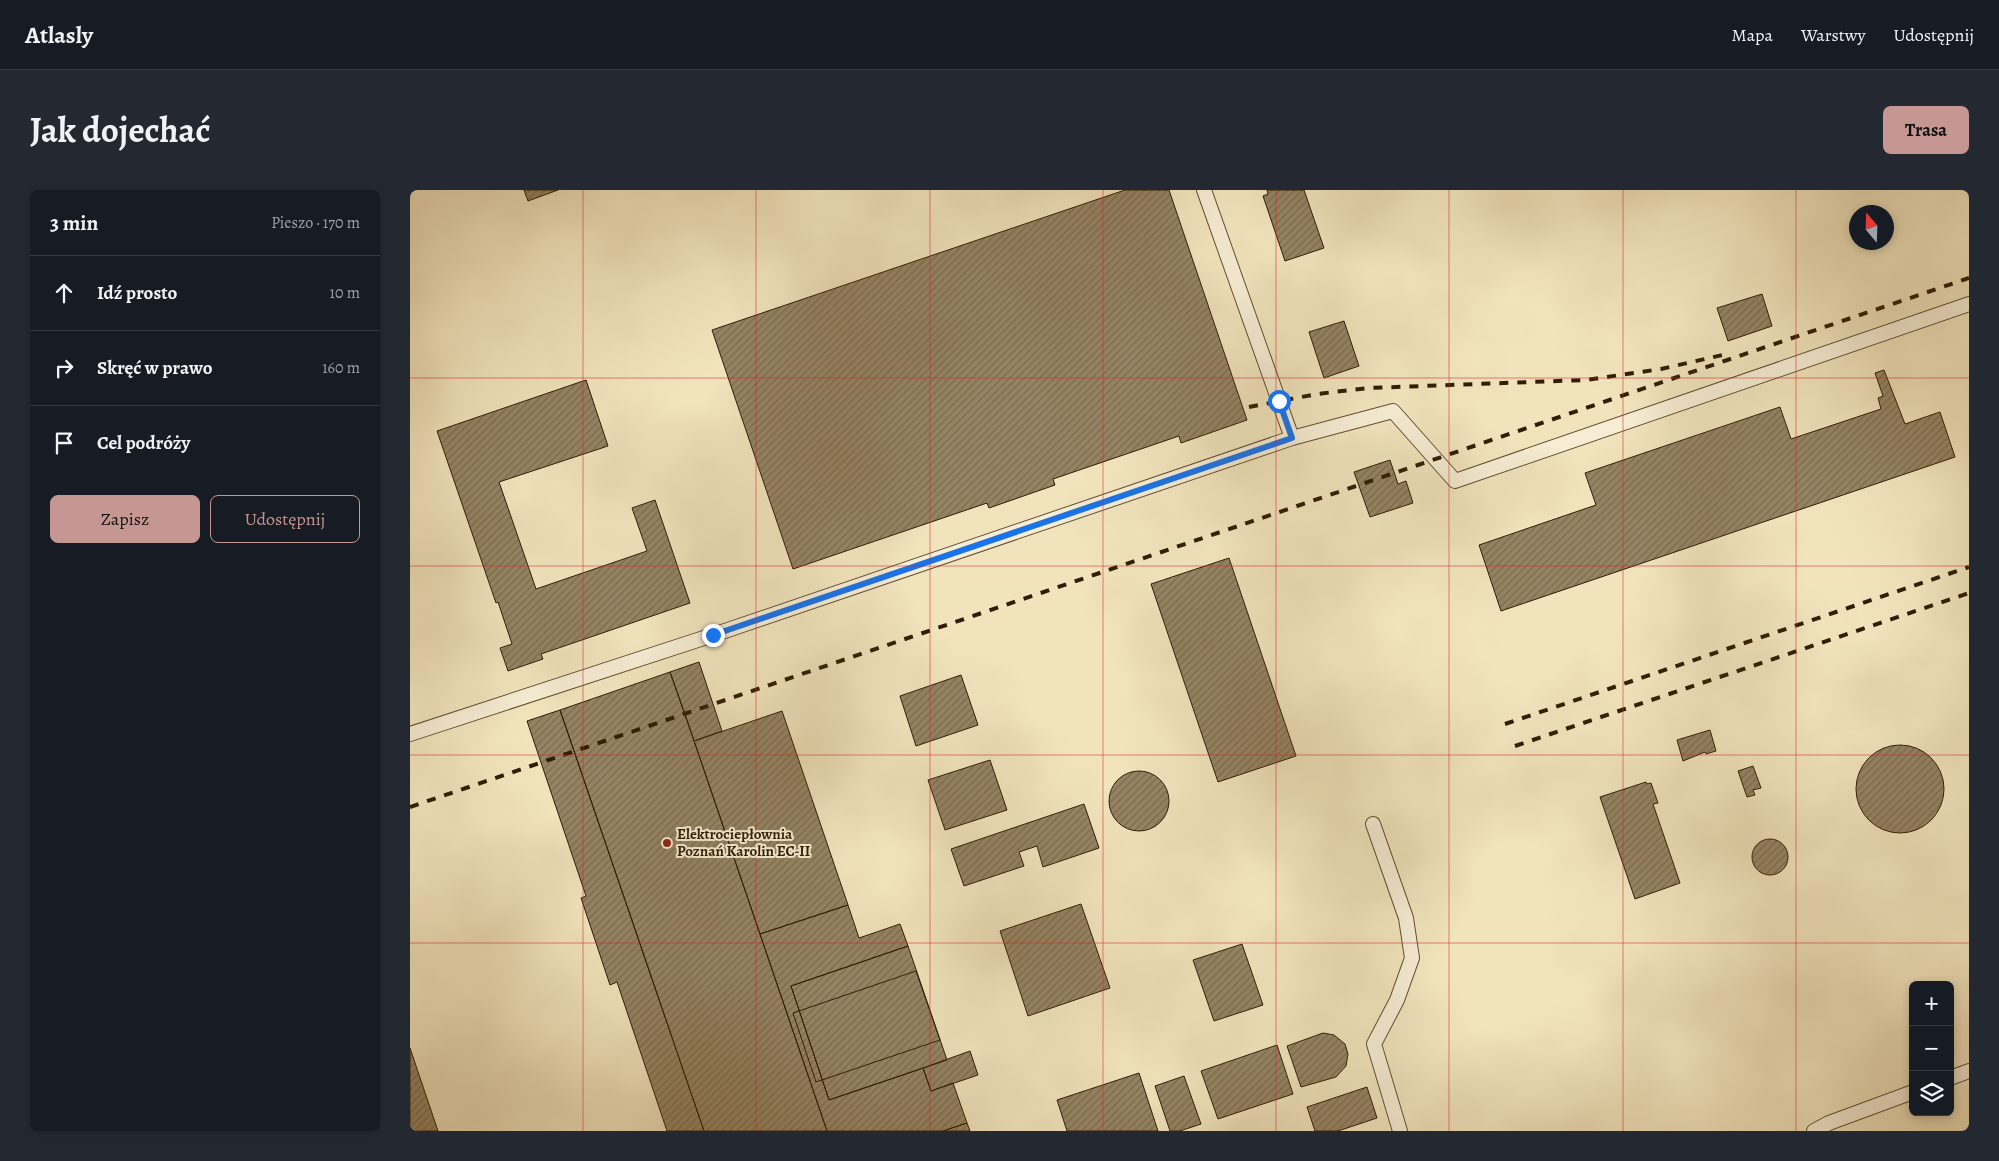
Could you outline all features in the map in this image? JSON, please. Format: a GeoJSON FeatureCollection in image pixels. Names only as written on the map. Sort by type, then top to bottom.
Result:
{"type":"FeatureCollection","features":[{"type":"Feature","properties":{"kind":"lane"},"geometry":{"type":"LineString","coordinates":[[1204,190],[1292,438]]}},
{"type":"Feature","properties":{"kind":"lane"},"geometry":{"type":"LineString","coordinates":[[410,734],[713,635],[1292,438],[1393,411],[1455,481],[1969,304]]}},
{"type":"Feature","properties":{"kind":"lane"},"geometry":{"type":"LineString","coordinates":[[1373,824],[1406,918],[1412,958],[1397,1000],[1374,1044],[1400,1131]]}},
{"type":"Feature","properties":{"kind":"lane"},"geometry":{"type":"LineString","coordinates":[[1954,1077],[1969,1071]]}},
{"type":"Feature","properties":{"kind":"lane"},"geometry":{"type":"LineString","coordinates":[[1814,1131],[1828,1123],[1909,1093]]}},
{"type":"Feature","properties":{"kind":"building"},"geometry":{"type":"Polygon","coordinates":[[[524,190],[558,190],[528,201],[524,190]]]}},
{"type":"Feature","properties":{"kind":"building"},"geometry":{"type":"Polygon","coordinates":[[[1125,190],[1169,190],[1247,420],[1181,443],[1179,436],[1053,479],[1055,485],[989,508],[987,503],[793,569],[712,330],[1125,190]]]}},
{"type":"Feature","properties":{"kind":"building"},"geometry":{"type":"Polygon","coordinates":[[[1267,190],[1304,190],[1324,248],[1285,261],[1263,196],[1268,194],[1267,190]]]}},
{"type":"Feature","properties":{"kind":"building"},"geometry":{"type":"Polygon","coordinates":[[[1762,294],[1772,326],[1728,341],[1717,308],[1762,294]]]}},
{"type":"Feature","properties":{"kind":"building"},"geometry":{"type":"Polygon","coordinates":[[[1344,321],[1359,366],[1324,378],[1309,332],[1344,321]]]}},
{"type":"Feature","properties":{"kind":"building"},"geometry":{"type":"Polygon","coordinates":[[[1884,370],[1905,424],[1940,412],[1955,457],[1501,611],[1479,545],[1596,505],[1585,473],[1780,407],[1791,439],[1881,409],[1878,398],[1883,396],[1875,373],[1884,370]]]}},
{"type":"Feature","properties":{"kind":"building"},"geometry":{"type":"Polygon","coordinates":[[[586,380],[608,446],[499,482],[536,589],[647,551],[632,508],[655,500],[690,603],[541,654],[543,659],[508,671],[500,648],[512,644],[437,431],[586,380]]]}},
{"type":"Feature","properties":{"kind":"building"},"geometry":{"type":"Polygon","coordinates":[[[1390,460],[1398,484],[1406,481],[1413,503],[1370,517],[1354,472],[1390,460]]]}},
{"type":"Feature","properties":{"kind":"building"},"geometry":{"type":"Polygon","coordinates":[[[1229,558],[1296,756],[1218,782],[1151,584],[1229,558]]]}},
{"type":"Feature","properties":{"kind":"building"},"geometry":{"type":"Polygon","coordinates":[[[699,662],[722,731],[694,741],[670,672],[699,662]]]}},
{"type":"Feature","properties":{"kind":"building","name":"Elektrociepłownia Poznań Karolin EC-II"},"geometry":{"type":"Polygon","coordinates":[[[670,672],[827,1131],[704,1131],[560,710],[670,672]]]}},
{"type":"Feature","properties":{"kind":"building"},"geometry":{"type":"Polygon","coordinates":[[[961,675],[978,725],[916,746],[900,696],[961,675]]]}},
{"type":"Feature","properties":{"kind":"building"},"geometry":{"type":"Polygon","coordinates":[[[560,710],[704,1131],[667,1131],[617,982],[610,985],[581,898],[586,896],[527,721],[560,710]]]}},
{"type":"Feature","properties":{"kind":"building"},"geometry":{"type":"Polygon","coordinates":[[[782,711],[848,905],[760,934],[694,741],[782,711]]]}},
{"type":"Feature","properties":{"kind":"building"},"geometry":{"type":"Polygon","coordinates":[[[1710,730],[1716,751],[1706,754],[1705,752],[1683,761],[1677,740],[1710,730]]]}},
{"type":"Feature","properties":{"kind":"building"},"geometry":{"type":"Polygon","coordinates":[[[1900,745],[1917,748],[1925,752],[1937,764],[1941,772],[1944,789],[1941,806],[1937,814],[1925,826],[1917,830],[1900,833],[1883,830],[1875,826],[1863,814],[1859,806],[1856,789],[1859,772],[1863,764],[1875,752],[1883,748],[1900,745]]]}},
{"type":"Feature","properties":{"kind":"building"},"geometry":{"type":"Polygon","coordinates":[[[990,760],[1007,810],[945,830],[928,780],[990,760]]]}},
{"type":"Feature","properties":{"kind":"building"},"geometry":{"type":"Polygon","coordinates":[[[1753,766],[1761,788],[1753,790],[1755,795],[1747,797],[1738,771],[1753,766]]]}},
{"type":"Feature","properties":{"kind":"building"},"geometry":{"type":"Polygon","coordinates":[[[1139,771],[1156,776],[1164,784],[1169,801],[1164,818],[1156,826],[1139,831],[1122,826],[1114,818],[1109,801],[1114,784],[1122,776],[1139,771]]]}},
{"type":"Feature","properties":{"kind":"building"},"geometry":{"type":"Polygon","coordinates":[[[1646,782],[1647,784],[1651,783],[1658,803],[1653,804],[1680,883],[1635,899],[1600,797],[1646,782]]]}},
{"type":"Feature","properties":{"kind":"building"},"geometry":{"type":"Polygon","coordinates":[[[1084,804],[1099,848],[1043,867],[1037,846],[1019,852],[1024,866],[964,886],[951,849],[1084,804]]]}},
{"type":"Feature","properties":{"kind":"building"},"geometry":{"type":"Polygon","coordinates":[[[1770,839],[1777,840],[1783,844],[1787,850],[1787,864],[1783,870],[1777,874],[1770,875],[1763,874],[1757,870],[1753,864],[1752,857],[1753,850],[1757,844],[1763,840],[1770,839]]]}},
{"type":"Feature","properties":{"kind":"building"},"geometry":{"type":"Polygon","coordinates":[[[1081,904],[1110,988],[1028,1016],[1000,931],[1081,904]]]}},
{"type":"Feature","properties":{"kind":"building"},"geometry":{"type":"Polygon","coordinates":[[[848,905],[859,938],[900,924],[908,946],[791,986],[829,1100],[923,1068],[931,1091],[953,1083],[967,1123],[943,1131],[827,1131],[760,934],[848,905]]]}},
{"type":"Feature","properties":{"kind":"building"},"geometry":{"type":"Polygon","coordinates":[[[1242,944],[1263,1005],[1214,1021],[1193,960],[1242,944]]]}},
{"type":"Feature","properties":{"kind":"building"},"geometry":{"type":"Polygon","coordinates":[[[908,946],[947,1060],[829,1100],[791,986],[908,946]]]}},
{"type":"Feature","properties":{"kind":"building"},"geometry":{"type":"Polygon","coordinates":[[[916,971],[940,1040],[816,1082],[793,1013],[916,971]]]}},
{"type":"Feature","properties":{"kind":"building"},"geometry":{"type":"Polygon","coordinates":[[[1323,1033],[1334,1035],[1345,1044],[1348,1054],[1346,1066],[1336,1077],[1301,1087],[1287,1046],[1323,1033]]]}},
{"type":"Feature","properties":{"kind":"building"},"geometry":{"type":"Polygon","coordinates":[[[1277,1045],[1293,1094],[1218,1119],[1201,1071],[1277,1045]]]}},
{"type":"Feature","properties":{"kind":"building"},"geometry":{"type":"Polygon","coordinates":[[[410,1048],[438,1131],[410,1131],[410,1048]]]}},
{"type":"Feature","properties":{"kind":"building"},"geometry":{"type":"Polygon","coordinates":[[[970,1051],[978,1075],[931,1091],[923,1068],[970,1051]]]}},
{"type":"Feature","properties":{"kind":"building"},"geometry":{"type":"Polygon","coordinates":[[[1139,1073],[1158,1131],[1067,1131],[1057,1100],[1139,1073]]]}},
{"type":"Feature","properties":{"kind":"building"},"geometry":{"type":"Polygon","coordinates":[[[1184,1076],[1201,1124],[1180,1131],[1170,1131],[1155,1086],[1184,1076]]]}},
{"type":"Feature","properties":{"kind":"building"},"geometry":{"type":"Polygon","coordinates":[[[1367,1087],[1377,1118],[1338,1131],[1315,1131],[1307,1107],[1367,1087]]]}},
{"type":"Feature","properties":{"kind":"building"},"geometry":{"type":"Polygon","coordinates":[[[967,1123],[970,1131],[943,1131],[967,1123]]]}},
{"type":"Feature","properties":{"kind":"railway"},"geometry":{"type":"LineString","coordinates":[[410,807],[1969,278]]}},
{"type":"Feature","properties":{"kind":"railway"},"geometry":{"type":"LineString","coordinates":[[1249,407],[1317,394],[1368,388],[1586,380],[1661,369],[1727,354]]}},
{"type":"Feature","properties":{"kind":"railway"},"geometry":{"type":"LineString","coordinates":[[1505,724],[1969,567]]}},
{"type":"Feature","properties":{"kind":"railway"},"geometry":{"type":"LineString","coordinates":[[1515,746],[1969,593]]}},
{"type":"Feature","properties":{"kind":"place","name":"Elektrociepłownia Poznań Karolin EC-II"},"geometry":{"type":"Point","coordinates":[667,843]}},
{"type":"Feature","properties":{"kind":"route"},"geometry":{"type":"LineString","coordinates":[[713,635],[1292,438],[1279,401]]}}]}
